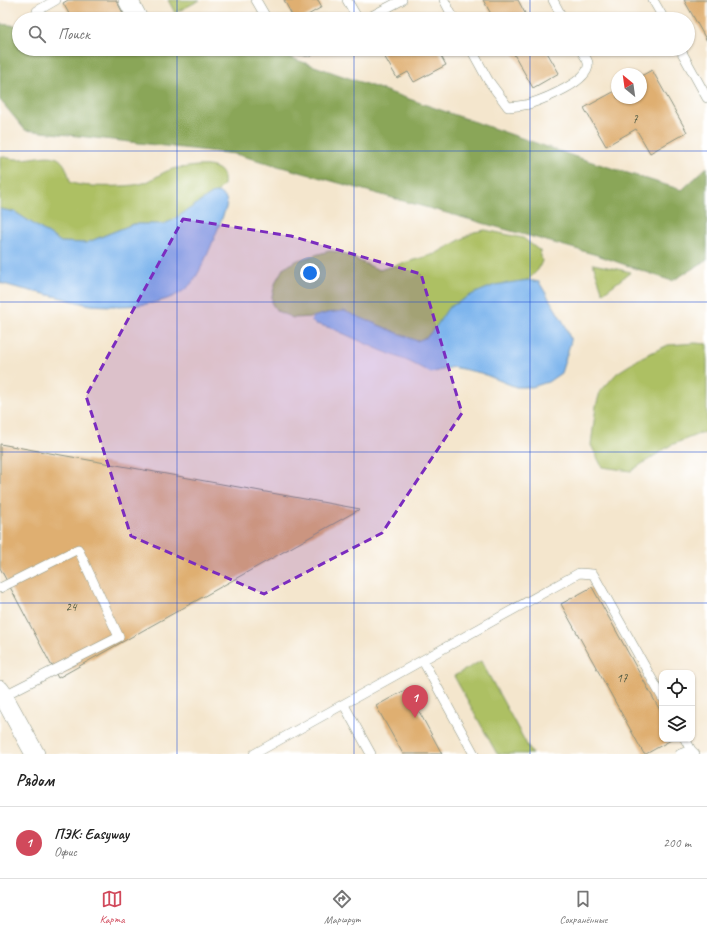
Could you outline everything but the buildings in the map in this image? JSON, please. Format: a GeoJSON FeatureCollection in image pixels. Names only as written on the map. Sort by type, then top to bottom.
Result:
{"type":"FeatureCollection","features":[{"type":"Feature","properties":{"kind":"street"},"geometry":{"type":"LineString","coordinates":[[128,0],[134,12]]}},
{"type":"Feature","properties":{"kind":"street"},"geometry":{"type":"LineString","coordinates":[[2,693],[35,754]]}},
{"type":"Feature","properties":{"kind":"lane"},"geometry":{"type":"LineString","coordinates":[[37,11],[56,0]]}},
{"type":"Feature","properties":{"kind":"lane"},"geometry":{"type":"LineString","coordinates":[[256,0],[263,12]]}},
{"type":"Feature","properties":{"kind":"lane"},"geometry":{"type":"LineString","coordinates":[[348,0],[354,12]]}},
{"type":"Feature","properties":{"kind":"lane"},"geometry":{"type":"LineString","coordinates":[[379,12],[402,0]]}},
{"type":"Feature","properties":{"kind":"lane"},"geometry":{"type":"LineString","coordinates":[[444,0],[450,12]]}},
{"type":"Feature","properties":{"kind":"lane"},"geometry":{"type":"LineString","coordinates":[[552,0],[559,12]]}},
{"type":"Feature","properties":{"kind":"lane"},"geometry":{"type":"LineString","coordinates":[[653,0],[660,12]]}},
{"type":"Feature","properties":{"kind":"lane"},"geometry":{"type":"LineString","coordinates":[[475,56],[488,80],[508,107],[528,104],[578,81],[586,72],[588,63],[584,56]]}},
{"type":"Feature","properties":{"kind":"lane"},"geometry":{"type":"LineString","coordinates":[[684,56],[707,98]]}},
{"type":"Feature","properties":{"kind":"lane"},"geometry":{"type":"LineString","coordinates":[[0,588],[78,549],[119,637],[2,693]]}},
{"type":"Feature","properties":{"kind":"lane"},"geometry":{"type":"LineString","coordinates":[[254,754],[579,573],[594,574],[659,692]]}},
{"type":"Feature","properties":{"kind":"lane"},"geometry":{"type":"LineString","coordinates":[[423,661],[474,754]]}},
{"type":"Feature","properties":{"kind":"lane"},"geometry":{"type":"LineString","coordinates":[[344,705],[371,754]]}},
{"type":"Feature","properties":{"kind":"lane"},"geometry":{"type":"LineString","coordinates":[[680,754],[693,752],[687,742]]}},
{"type":"Feature","properties":{"kind":"highlighted area"},"geometry":{"type":"Polygon","coordinates":[[[183,219],[291,236],[421,274],[462,413],[382,533],[264,594],[131,536],[86,396],[183,219]]]}},
{"type":"Feature","properties":{"kind":"green space"},"geometry":{"type":"Polygon","coordinates":[[[168,0],[200,0],[177,12],[174,12],[168,0]]]}},
{"type":"Feature","properties":{"kind":"green space"},"geometry":{"type":"Polygon","coordinates":[[[0,24],[12,25],[12,56],[285,56],[576,157],[682,190],[707,167],[707,260],[672,281],[597,255],[235,154],[25,130],[0,100],[0,24]]]}},
{"type":"Feature","properties":{"kind":"green space"},"geometry":{"type":"Polygon","coordinates":[[[0,156],[16,159],[43,156],[57,158],[62,162],[67,170],[70,182],[75,184],[104,186],[134,185],[148,181],[172,169],[207,166],[218,169],[222,173],[224,185],[216,193],[212,194],[172,221],[163,224],[133,224],[86,243],[61,242],[15,212],[0,209],[0,156]]]}},
{"type":"Feature","properties":{"kind":"green space"},"geometry":{"type":"Polygon","coordinates":[[[485,230],[523,238],[540,251],[542,261],[538,270],[528,280],[495,286],[437,325],[427,337],[417,341],[369,321],[327,313],[313,317],[293,318],[277,311],[272,304],[272,296],[276,281],[284,267],[298,260],[329,251],[339,252],[379,270],[435,254],[474,232],[485,230]]]}},
{"type":"Feature","properties":{"kind":"green space"},"geometry":{"type":"Polygon","coordinates":[[[593,264],[631,272],[603,293],[593,264]]]}},
{"type":"Feature","properties":{"kind":"green space"},"geometry":{"type":"Polygon","coordinates":[[[695,343],[707,344],[707,433],[704,432],[671,445],[631,471],[602,467],[591,445],[596,406],[600,392],[617,373],[642,357],[668,345],[695,343]]]}},
{"type":"Feature","properties":{"kind":"green space"},"geometry":{"type":"Polygon","coordinates":[[[481,661],[532,754],[497,754],[454,676],[481,661]]]}},
{"type":"Feature","properties":{"kind":"water"},"geometry":{"type":"Polygon","coordinates":[[[218,192],[226,198],[226,208],[204,262],[188,287],[167,299],[142,305],[91,305],[0,283],[0,209],[15,212],[61,242],[86,243],[133,224],[163,224],[171,221],[212,194],[218,192]]]}},
{"type":"Feature","properties":{"kind":"water"},"geometry":{"type":"Polygon","coordinates":[[[528,280],[539,282],[565,325],[571,341],[561,373],[548,382],[532,387],[516,387],[481,373],[453,367],[431,373],[410,362],[311,321],[313,317],[327,313],[344,311],[417,341],[427,337],[448,308],[473,294],[495,285],[528,280]]]}},
{"type":"Feature","properties":{"kind":"place","name":"ПЭК: Easyway"},"geometry":{"type":"Point","coordinates":[415,718]}}]}
